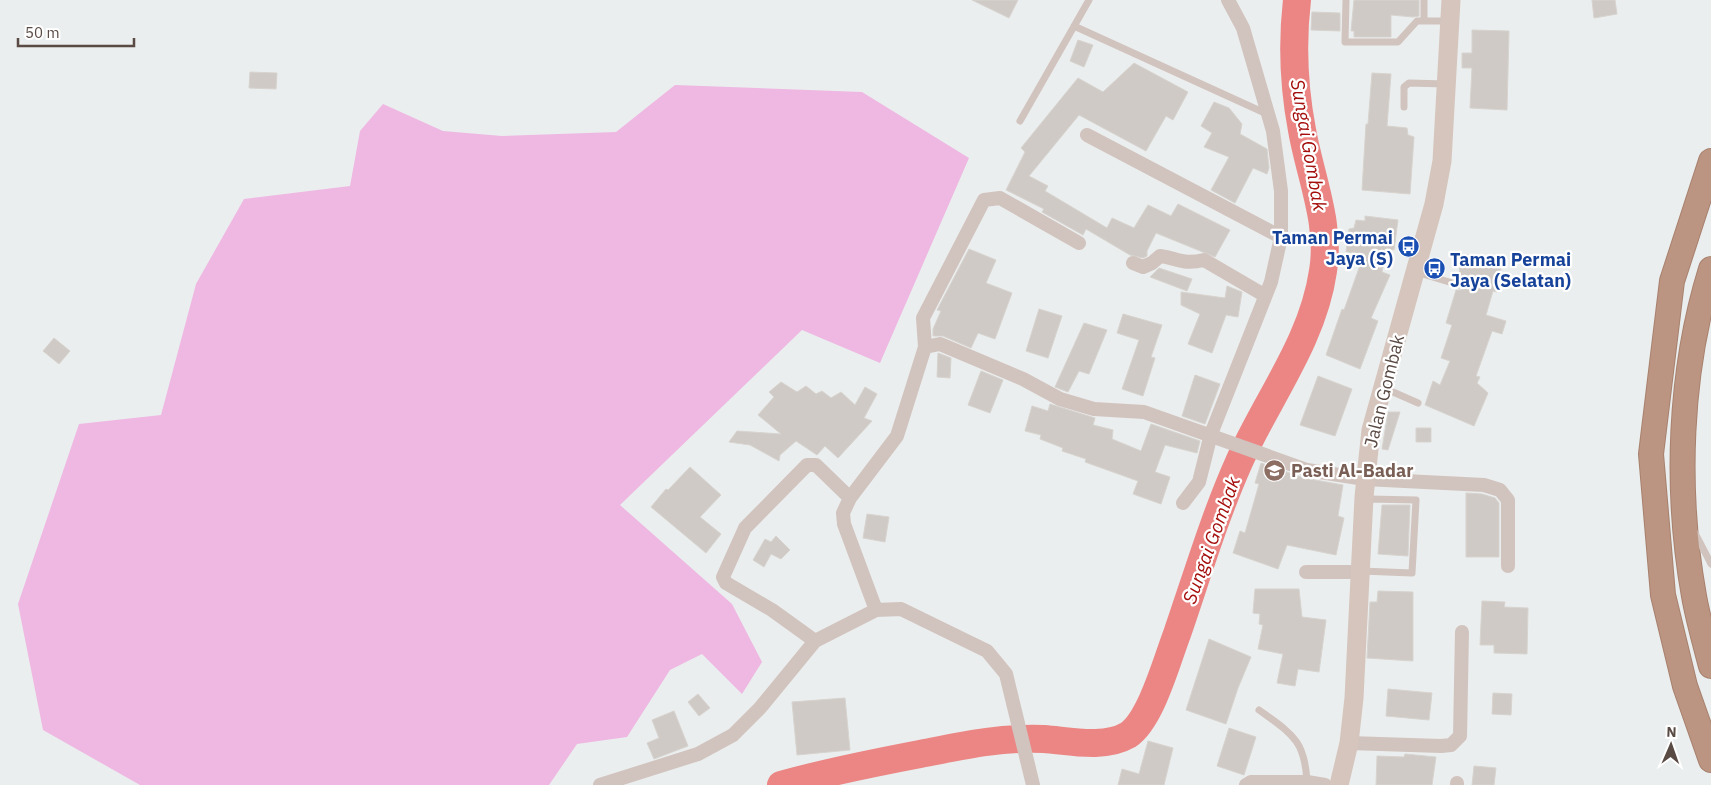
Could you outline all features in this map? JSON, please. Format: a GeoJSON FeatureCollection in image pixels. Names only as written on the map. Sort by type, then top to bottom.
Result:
{"type":"FeatureCollection","features":[{"type":"Feature","properties":{"kind":"highway"},"geometry":{"type":"LineString","coordinates":[[1711,161],[1672,281],[1651,454],[1662,595],[1685,686],[1711,760]]}},
{"type":"Feature","properties":{"kind":"highway"},"geometry":{"type":"LineString","coordinates":[[1711,269],[1704,290],[1688,374],[1683,458],[1684,513],[1694,596],[1711,666]]}},
{"type":"Feature","properties":{"kind":"main road","name":"Jalan Gombak"},"geometry":{"type":"LineString","coordinates":[[1339,785],[1349,743],[1354,698],[1362,571],[1365,479],[1372,430],[1434,204],[1442,161],[1451,0]]}},
{"type":"Feature","properties":{"kind":"street"},"geometry":{"type":"LineString","coordinates":[[1183,503],[1199,482],[1211,434],[1264,295],[1271,282],[1281,237],[1280,191],[1268,114],[1243,28],[1228,0]]}},
{"type":"Feature","properties":{"kind":"street"},"geometry":{"type":"LineString","coordinates":[[1087,135],[1281,237]]}},
{"type":"Feature","properties":{"kind":"street"},"geometry":{"type":"LineString","coordinates":[[876,610],[844,524],[843,513],[850,498],[897,436],[925,347],[923,318],[984,200],[1000,198],[1079,242]]}},
{"type":"Feature","properties":{"kind":"street"},"geometry":{"type":"LineString","coordinates":[[1133,263],[1143,267],[1152,263],[1160,256],[1169,257],[1179,262],[1192,263],[1204,260],[1264,295]]}},
{"type":"Feature","properties":{"kind":"street"},"geometry":{"type":"LineString","coordinates":[[925,347],[940,344],[1023,379],[1060,399],[1094,409],[1144,412],[1211,434],[1307,470],[1365,479],[1484,485],[1500,490],[1508,500],[1508,566]]}},
{"type":"Feature","properties":{"kind":"street"},"geometry":{"type":"LineString","coordinates":[[814,641],[772,610],[726,583],[723,577],[745,528],[807,465],[816,465],[850,498]]}},
{"type":"Feature","properties":{"kind":"street"},"geometry":{"type":"LineString","coordinates":[[1306,572],[1362,571]]}},
{"type":"Feature","properties":{"kind":"street"},"geometry":{"type":"LineString","coordinates":[[600,785],[698,754],[733,735],[760,708],[814,641],[876,610],[902,609],[987,651],[1006,674],[1034,785]]}},
{"type":"Feature","properties":{"kind":"street"},"geometry":{"type":"LineString","coordinates":[[1349,743],[1441,746],[1451,744],[1460,736],[1462,632]]}},
{"type":"Feature","properties":{"kind":"street"},"geometry":{"type":"LineString","coordinates":[[1246,785],[1251,782],[1307,782],[1325,785]]}},
{"type":"Feature","properties":{"kind":"lane"},"geometry":{"type":"LineString","coordinates":[[1020,121],[1089,0]]}},
{"type":"Feature","properties":{"kind":"lane"},"geometry":{"type":"LineString","coordinates":[[1346,0],[1345,42],[1398,42],[1417,21],[1450,21]]}},
{"type":"Feature","properties":{"kind":"lane"},"geometry":{"type":"LineString","coordinates":[[1424,0],[1424,21]]}},
{"type":"Feature","properties":{"kind":"lane"},"geometry":{"type":"LineString","coordinates":[[1074,26],[1268,114]]}},
{"type":"Feature","properties":{"kind":"lane"},"geometry":{"type":"LineString","coordinates":[[1404,107],[1404,87],[1409,83],[1446,84]]}},
{"type":"Feature","properties":{"kind":"lane"},"geometry":{"type":"LineString","coordinates":[[1416,272],[1459,285]]}},
{"type":"Feature","properties":{"kind":"lane"},"geometry":{"type":"LineString","coordinates":[[1383,388],[1418,403]]}},
{"type":"Feature","properties":{"kind":"lane"},"geometry":{"type":"LineString","coordinates":[[1368,499],[1416,500],[1412,574],[1362,571],[1368,499]]}},
{"type":"Feature","properties":{"kind":"lane"},"geometry":{"type":"LineString","coordinates":[[1684,513],[1711,564]]}},
{"type":"Feature","properties":{"kind":"lane"},"geometry":{"type":"LineString","coordinates":[[1259,710],[1298,741],[1306,759],[1307,782]]}},
{"type":"Feature","properties":{"kind":"shaded area"},"geometry":{"type":"Polygon","coordinates":[[[675,85],[862,92],[969,158],[880,363],[802,330],[620,505],[732,604],[762,662],[742,694],[702,654],[670,670],[627,737],[577,744],[549,785],[140,785],[43,730],[18,604],[79,424],[161,415],[196,284],[244,199],[350,186],[360,131],[383,104],[443,131],[502,136],[616,132],[675,85]]]}},
{"type":"Feature","properties":{"kind":"building"},"geometry":{"type":"Polygon","coordinates":[[[972,0],[1018,0],[1009,18],[972,0]]]}},
{"type":"Feature","properties":{"kind":"building"},"geometry":{"type":"Polygon","coordinates":[[[1354,0],[1419,0],[1419,16],[1391,15],[1391,37],[1354,37],[1354,31],[1351,31],[1354,0]]]}},
{"type":"Feature","properties":{"kind":"building"},"geometry":{"type":"Polygon","coordinates":[[[1592,0],[1615,0],[1617,14],[1594,18],[1592,0]]]}},
{"type":"Feature","properties":{"kind":"building"},"geometry":{"type":"Polygon","coordinates":[[[1312,12],[1340,13],[1340,31],[1311,30],[1312,12]]]}},
{"type":"Feature","properties":{"kind":"building"},"geometry":{"type":"Polygon","coordinates":[[[1472,30],[1509,31],[1507,110],[1470,108],[1472,68],[1462,68],[1462,53],[1472,53],[1472,30]]]}},
{"type":"Feature","properties":{"kind":"building"},"geometry":{"type":"Polygon","coordinates":[[[1078,40],[1093,45],[1084,67],[1070,61],[1078,40]]]}},
{"type":"Feature","properties":{"kind":"building"},"geometry":{"type":"Polygon","coordinates":[[[1134,63],[1188,92],[1173,120],[1166,116],[1146,151],[1079,115],[1029,176],[1048,186],[1045,191],[1107,228],[1112,218],[1134,228],[1148,205],[1171,216],[1178,204],[1230,230],[1215,257],[1156,233],[1147,251],[1147,256],[1143,258],[1130,255],[1086,229],[1083,235],[1042,212],[1044,209],[1006,190],[1025,152],[1021,148],[1078,78],[1103,92],[1134,63]]]}},
{"type":"Feature","properties":{"kind":"building"},"geometry":{"type":"Polygon","coordinates":[[[250,72],[277,73],[276,89],[249,88],[250,72]]]}},
{"type":"Feature","properties":{"kind":"building"},"geometry":{"type":"Polygon","coordinates":[[[1372,73],[1391,74],[1387,126],[1407,128],[1408,135],[1414,137],[1410,194],[1362,190],[1366,124],[1368,124],[1372,73]]]}},
{"type":"Feature","properties":{"kind":"building"},"geometry":{"type":"Polygon","coordinates":[[[1214,102],[1229,108],[1242,124],[1240,134],[1267,149],[1269,168],[1267,174],[1253,168],[1235,203],[1211,190],[1229,157],[1204,147],[1212,133],[1201,126],[1214,102]]]}},
{"type":"Feature","properties":{"kind":"building"},"geometry":{"type":"Polygon","coordinates":[[[1365,216],[1398,220],[1394,250],[1386,249],[1382,272],[1390,275],[1371,318],[1378,321],[1360,369],[1326,355],[1364,254],[1346,252],[1349,229],[1354,228],[1356,220],[1365,221],[1365,216]]]}},
{"type":"Feature","properties":{"kind":"building"},"geometry":{"type":"Polygon","coordinates":[[[969,249],[996,260],[986,283],[1012,293],[995,339],[978,333],[971,348],[943,336],[933,336],[933,329],[941,311],[937,310],[969,249]]]}},
{"type":"Feature","properties":{"kind":"building"},"geometry":{"type":"Polygon","coordinates":[[[1462,254],[1483,257],[1481,266],[1501,269],[1497,292],[1493,291],[1486,315],[1506,321],[1502,334],[1492,331],[1476,376],[1480,377],[1477,383],[1488,393],[1474,426],[1425,405],[1433,381],[1440,385],[1450,361],[1441,358],[1452,325],[1446,323],[1456,290],[1461,290],[1464,286],[1463,282],[1458,279],[1462,254]]]}},
{"type":"Feature","properties":{"kind":"building"},"geometry":{"type":"Polygon","coordinates":[[[1159,268],[1192,279],[1187,291],[1150,277],[1159,268]]]}},
{"type":"Feature","properties":{"kind":"building"},"geometry":{"type":"Polygon","coordinates":[[[1227,286],[1242,292],[1238,317],[1226,315],[1212,353],[1188,344],[1200,314],[1181,305],[1181,292],[1225,298],[1227,286]]]}},
{"type":"Feature","properties":{"kind":"building"},"geometry":{"type":"Polygon","coordinates":[[[1039,309],[1062,316],[1048,358],[1026,351],[1039,309]]]}},
{"type":"Feature","properties":{"kind":"building"},"geometry":{"type":"Polygon","coordinates":[[[1123,314],[1162,325],[1151,357],[1155,358],[1143,396],[1122,389],[1139,340],[1117,333],[1123,314]]]}},
{"type":"Feature","properties":{"kind":"building"},"geometry":{"type":"Polygon","coordinates":[[[1084,323],[1107,330],[1089,374],[1079,371],[1068,392],[1055,387],[1084,323]]]}},
{"type":"Feature","properties":{"kind":"building"},"geometry":{"type":"Polygon","coordinates":[[[54,338],[70,351],[59,364],[43,351],[54,338]]]}},
{"type":"Feature","properties":{"kind":"building"},"geometry":{"type":"Polygon","coordinates":[[[938,353],[951,358],[950,378],[937,377],[938,353]]]}},
{"type":"Feature","properties":{"kind":"building"},"geometry":{"type":"Polygon","coordinates":[[[981,371],[1003,380],[990,413],[968,405],[981,371]]]}},
{"type":"Feature","properties":{"kind":"building"},"geometry":{"type":"Polygon","coordinates":[[[1195,375],[1220,384],[1205,424],[1182,416],[1195,375]]]}},
{"type":"Feature","properties":{"kind":"building"},"geometry":{"type":"Polygon","coordinates":[[[1318,376],[1352,389],[1335,436],[1300,425],[1318,376]]]}},
{"type":"Feature","properties":{"kind":"building"},"geometry":{"type":"Polygon","coordinates":[[[781,382],[797,392],[806,386],[816,394],[822,391],[831,398],[841,392],[855,405],[865,387],[877,394],[864,418],[872,421],[838,458],[825,446],[817,455],[796,441],[780,455],[779,461],[750,445],[729,442],[737,431],[781,434],[758,415],[774,397],[769,392],[781,382]]]}},
{"type":"Feature","properties":{"kind":"building"},"geometry":{"type":"Polygon","coordinates":[[[1050,404],[1095,418],[1093,425],[1113,430],[1112,439],[1141,451],[1151,424],[1200,441],[1197,453],[1165,445],[1155,472],[1170,477],[1161,504],[1133,494],[1138,481],[1085,462],[1086,459],[1062,451],[1063,448],[1040,439],[1041,435],[1025,431],[1032,406],[1048,411],[1050,404]]]}},
{"type":"Feature","properties":{"kind":"building"},"geometry":{"type":"Polygon","coordinates":[[[1388,412],[1400,412],[1388,450],[1382,449],[1388,412]]]}},
{"type":"Feature","properties":{"kind":"building"},"geometry":{"type":"Polygon","coordinates":[[[1416,428],[1431,428],[1431,442],[1416,442],[1416,428]]]}},
{"type":"Feature","properties":{"kind":"building"},"geometry":{"type":"Polygon","coordinates":[[[1261,463],[1304,478],[1343,485],[1338,516],[1344,518],[1336,555],[1287,545],[1278,569],[1233,553],[1240,531],[1245,533],[1259,484],[1255,483],[1261,463]]]}},
{"type":"Feature","properties":{"kind":"building"},"geometry":{"type":"Polygon","coordinates":[[[690,467],[721,495],[700,517],[721,534],[706,553],[651,507],[666,489],[668,490],[690,467]]]}},
{"type":"Feature","properties":{"kind":"building"},"geometry":{"type":"Polygon","coordinates":[[[1466,493],[1482,494],[1495,498],[1499,503],[1499,557],[1466,557],[1466,493]]]}},
{"type":"Feature","properties":{"kind":"building"},"geometry":{"type":"Polygon","coordinates":[[[1382,505],[1410,505],[1408,556],[1378,554],[1382,505]]]}},
{"type":"Feature","properties":{"kind":"building"},"geometry":{"type":"Polygon","coordinates":[[[867,514],[889,517],[885,542],[863,538],[867,514]]]}},
{"type":"Feature","properties":{"kind":"building"},"geometry":{"type":"Polygon","coordinates":[[[776,536],[790,550],[781,559],[771,554],[764,567],[753,560],[765,539],[771,542],[776,536]]]}},
{"type":"Feature","properties":{"kind":"building"},"geometry":{"type":"Polygon","coordinates":[[[1255,589],[1299,589],[1302,617],[1326,620],[1319,672],[1298,669],[1295,686],[1277,683],[1283,654],[1258,649],[1263,625],[1259,624],[1260,614],[1253,613],[1255,589]]]}},
{"type":"Feature","properties":{"kind":"building"},"geometry":{"type":"Polygon","coordinates":[[[1378,591],[1413,592],[1413,661],[1367,658],[1370,602],[1377,602],[1378,591]]]}},
{"type":"Feature","properties":{"kind":"building"},"geometry":{"type":"Polygon","coordinates":[[[1482,601],[1505,602],[1504,607],[1528,608],[1527,654],[1494,653],[1494,645],[1480,645],[1482,601]]]}},
{"type":"Feature","properties":{"kind":"building"},"geometry":{"type":"Polygon","coordinates":[[[1209,639],[1251,657],[1226,724],[1186,710],[1209,639]]]}},
{"type":"Feature","properties":{"kind":"building"},"geometry":{"type":"Polygon","coordinates":[[[1388,689],[1432,693],[1429,720],[1386,716],[1388,689]]]}},
{"type":"Feature","properties":{"kind":"building"},"geometry":{"type":"Polygon","coordinates":[[[1493,693],[1512,694],[1511,715],[1492,714],[1493,693]]]}},
{"type":"Feature","properties":{"kind":"building"},"geometry":{"type":"Polygon","coordinates":[[[698,694],[710,708],[699,716],[688,702],[698,694]]]}},
{"type":"Feature","properties":{"kind":"building"},"geometry":{"type":"Polygon","coordinates":[[[845,698],[850,750],[797,755],[792,702],[845,698]]]}},
{"type":"Feature","properties":{"kind":"building"},"geometry":{"type":"Polygon","coordinates":[[[674,711],[688,746],[654,759],[647,743],[659,738],[652,720],[674,711]]]}},
{"type":"Feature","properties":{"kind":"building"},"geometry":{"type":"Polygon","coordinates":[[[1229,728],[1256,737],[1244,775],[1217,766],[1229,728]]]}},
{"type":"Feature","properties":{"kind":"building"},"geometry":{"type":"Polygon","coordinates":[[[1148,741],[1173,748],[1164,785],[1118,785],[1122,769],[1139,774],[1148,741]]]}},
{"type":"Feature","properties":{"kind":"building"},"geometry":{"type":"Polygon","coordinates":[[[1405,754],[1436,757],[1432,785],[1376,785],[1377,756],[1404,757],[1405,754]]]}},
{"type":"Feature","properties":{"kind":"building"},"geometry":{"type":"Polygon","coordinates":[[[1474,766],[1496,768],[1494,785],[1472,785],[1474,766]]]}},
{"type":"Feature","properties":{"kind":"waterway","name":"Sungai Gombak"},"geometry":{"type":"LineString","coordinates":[[781,785],[850,768],[981,743],[1012,739],[1044,739],[1087,743],[1108,742],[1128,735],[1144,717],[1163,673],[1230,483],[1250,439],[1299,346],[1310,322],[1318,297],[1325,253],[1324,236],[1297,98],[1294,49],[1297,0]]}},
{"type":"Feature","properties":{"kind":"place","name":"Taman Permai Jaya (S)"},"geometry":{"type":"Point","coordinates":[1409,247]}},
{"type":"Feature","properties":{"kind":"place","name":"Taman Permai Jaya (Selatan)"},"geometry":{"type":"Point","coordinates":[1434,269]}},
{"type":"Feature","properties":{"kind":"place","name":"Pasti Al-Badar"},"geometry":{"type":"Point","coordinates":[1275,470]}}]}
